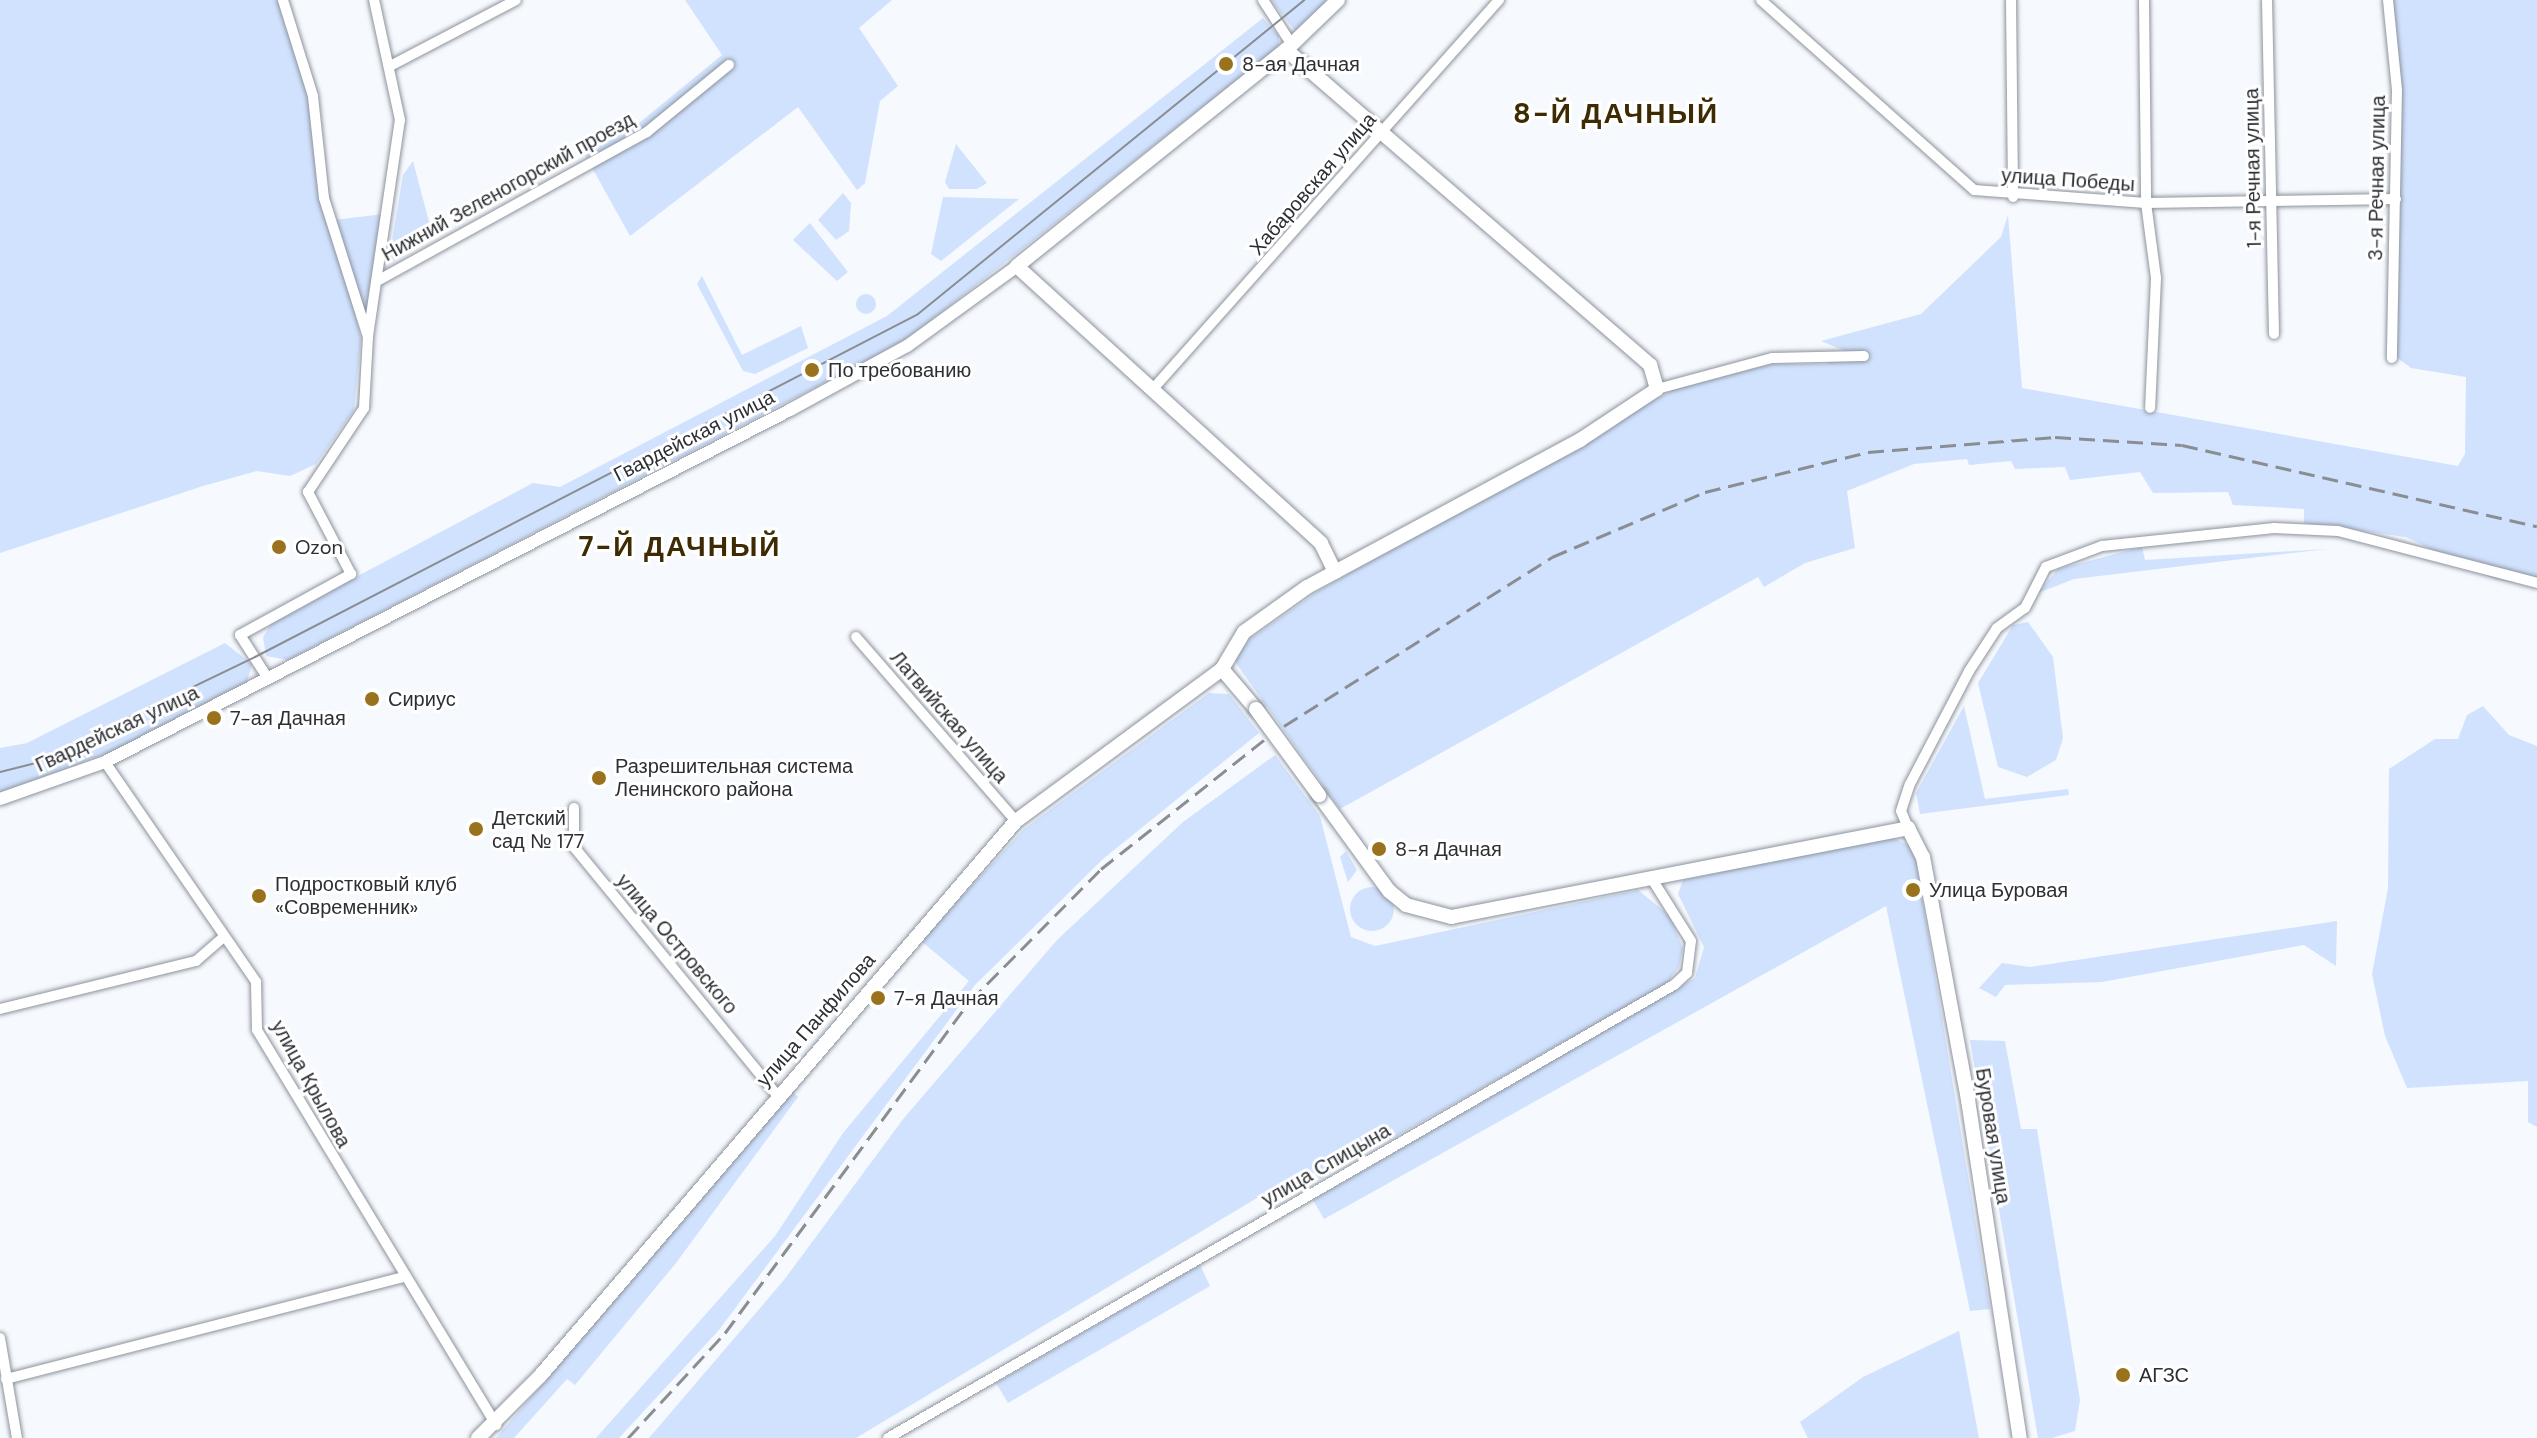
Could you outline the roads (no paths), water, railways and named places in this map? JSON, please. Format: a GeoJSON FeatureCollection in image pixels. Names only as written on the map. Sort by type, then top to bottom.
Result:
{"type":"FeatureCollection","features":[{"type":"Feature","properties":{"kind":"main road","name":"Гвардейская улица"},"geometry":{"type":"LineString","coordinates":[[1017,266],[1289,48],[1338,0]]}},
{"type":"Feature","properties":{"kind":"main road"},"geometry":{"type":"LineString","coordinates":[[1289,48],[1380,133],[1650,365],[1657,389],[1580,440],[1335,572],[1244,632],[1222,669],[1256,709],[1389,891],[1428,914],[1474,917],[1908,828]]}},
{"type":"Feature","properties":{"kind":"main road"},"geometry":{"type":"LineString","coordinates":[[1017,266],[1321,543],[1335,572]]}},
{"type":"Feature","properties":{"kind":"main road","name":"улица Панфилова"},"geometry":{"type":"LineString","coordinates":[[478,1438],[496,1425],[1016,821],[1222,669]]}},
{"type":"Feature","properties":{"kind":"main road","name":"Буровая улица"},"geometry":{"type":"LineString","coordinates":[[1908,828],[1918,843],[1968,1100],[2020,1438]]}},
{"type":"Feature","properties":{"kind":"street"},"geometry":{"type":"LineString","coordinates":[[283,0],[313,96],[324,198],[368,337]]}},
{"type":"Feature","properties":{"kind":"street"},"geometry":{"type":"LineString","coordinates":[[267,677],[240,635],[351,574],[308,492],[364,408],[368,337],[379,280],[400,120],[374,0]]}},
{"type":"Feature","properties":{"kind":"street"},"geometry":{"type":"LineString","coordinates":[[390,66],[516,0]]}},
{"type":"Feature","properties":{"kind":"street"},"geometry":{"type":"LineString","coordinates":[[1263,0],[1289,48]]}},
{"type":"Feature","properties":{"kind":"street","name":"Хабаровская улица"},"geometry":{"type":"LineString","coordinates":[[1152,390],[1499,0]]}},
{"type":"Feature","properties":{"kind":"street","name":"улица Победы"},"geometry":{"type":"LineString","coordinates":[[1761,0],[1974,190],[2013,197],[2146,203],[2396,199]]}},
{"type":"Feature","properties":{"kind":"street"},"geometry":{"type":"LineString","coordinates":[[2011,0],[2013,197]]}},
{"type":"Feature","properties":{"kind":"street"},"geometry":{"type":"LineString","coordinates":[[2144,0],[2146,203],[2156,278],[2150,408]]}},
{"type":"Feature","properties":{"kind":"street","name":"1-я Речная улица"},"geometry":{"type":"LineString","coordinates":[[2267,0],[2274,334]]}},
{"type":"Feature","properties":{"kind":"street","name":"3-я Речная улица"},"geometry":{"type":"LineString","coordinates":[[2388,0],[2396,199],[2392,358]]}},
{"type":"Feature","properties":{"kind":"street","name":"Нижний Зеленогорский проезд"},"geometry":{"type":"LineString","coordinates":[[379,280],[647,132],[729,65]]}},
{"type":"Feature","properties":{"kind":"street","name":"Гвардейская улица"},"geometry":{"type":"LineString","coordinates":[[0,799],[105,762],[857,374],[952,318],[1017,266]]}},
{"type":"Feature","properties":{"kind":"street"},"geometry":{"type":"LineString","coordinates":[[1657,389],[1772,358],[1864,356]]}},
{"type":"Feature","properties":{"kind":"street"},"geometry":{"type":"LineString","coordinates":[[1908,828],[1901,811],[1910,784],[1969,671],[1997,628],[2025,608],[2046,567],[2102,546],[2287,529],[2338,531],[2537,583]]}},
{"type":"Feature","properties":{"kind":"street","name":"Латвийская улица"},"geometry":{"type":"LineString","coordinates":[[856,637],[1016,821]]}},
{"type":"Feature","properties":{"kind":"street","name":"улица Крылова"},"geometry":{"type":"LineString","coordinates":[[105,762],[256,982],[257,1030],[402,1277],[496,1425]]}},
{"type":"Feature","properties":{"kind":"street","name":"улица Островского"},"geometry":{"type":"LineString","coordinates":[[574,808],[574,847],[777,1095]]}},
{"type":"Feature","properties":{"kind":"street","name":"улица Спицына"},"geometry":{"type":"LineString","coordinates":[[888,1438],[1674,985],[1687,973],[1691,941],[1652,879]]}},
{"type":"Feature","properties":{"kind":"street"},"geometry":{"type":"LineString","coordinates":[[0,1009],[196,961],[224,937]]}},
{"type":"Feature","properties":{"kind":"street"},"geometry":{"type":"LineString","coordinates":[[6,1379],[402,1277]]}},
{"type":"Feature","properties":{"kind":"street"},"geometry":{"type":"LineString","coordinates":[[0,1338],[17,1438]]}},
{"type":"Feature","properties":{"kind":"tram line"},"geometry":{"type":"LineString","coordinates":[[0,772],[35,763],[255,657],[918,314],[1305,0]]}},
{"type":"Feature","properties":{"kind":"railway"},"geometry":{"type":"LineString","coordinates":[[1284,726],[1552,557],[1705,492],[1868,452],[2055,437],[2182,445],[2537,526]]}},
{"type":"Feature","properties":{"kind":"railway"},"geometry":{"type":"LineString","coordinates":[[628,1438],[725,1333],[970,1001],[1101,869],[1264,740]]}},
{"type":"Feature","properties":{"kind":"place","name":"8-ая Дачная"},"geometry":{"type":"Point","coordinates":[1226,64]}},
{"type":"Feature","properties":{"kind":"place","name":"По требованию"},"geometry":{"type":"Point","coordinates":[812,370]}},
{"type":"Feature","properties":{"kind":"place","name":"Ozon"},"geometry":{"type":"Point","coordinates":[279,547]}},
{"type":"Feature","properties":{"kind":"place","name":"Сириус"},"geometry":{"type":"Point","coordinates":[372,699]}},
{"type":"Feature","properties":{"kind":"place","name":"7-ая Дачная"},"geometry":{"type":"Point","coordinates":[214,718]}},
{"type":"Feature","properties":{"kind":"place","name":"Разрешительная система Ленинского района"},"geometry":{"type":"Point","coordinates":[599,778]}},
{"type":"Feature","properties":{"kind":"place","name":"Детский сад № 177"},"geometry":{"type":"Point","coordinates":[476,829]}},
{"type":"Feature","properties":{"kind":"place","name":"8-я Дачная"},"geometry":{"type":"Point","coordinates":[1379,849]}},
{"type":"Feature","properties":{"kind":"place","name":"Улица Буровая"},"geometry":{"type":"Point","coordinates":[1913,890]}},
{"type":"Feature","properties":{"kind":"place","name":"Подростковый клуб «Современник»"},"geometry":{"type":"Point","coordinates":[259,896]}},
{"type":"Feature","properties":{"kind":"place","name":"7-я Дачная"},"geometry":{"type":"Point","coordinates":[878,998]}},
{"type":"Feature","properties":{"kind":"place","name":"АГЗС"},"geometry":{"type":"Point","coordinates":[2123,1375]}},
{"type":"Feature","properties":{"kind":"district","name":"8-Й ДАЧНЫЙ"},"geometry":{"type":"Point","coordinates":[1616,114]}},
{"type":"Feature","properties":{"kind":"district","name":"7-Й ДАЧНЫЙ"},"geometry":{"type":"Point","coordinates":[680,547]}}]}
